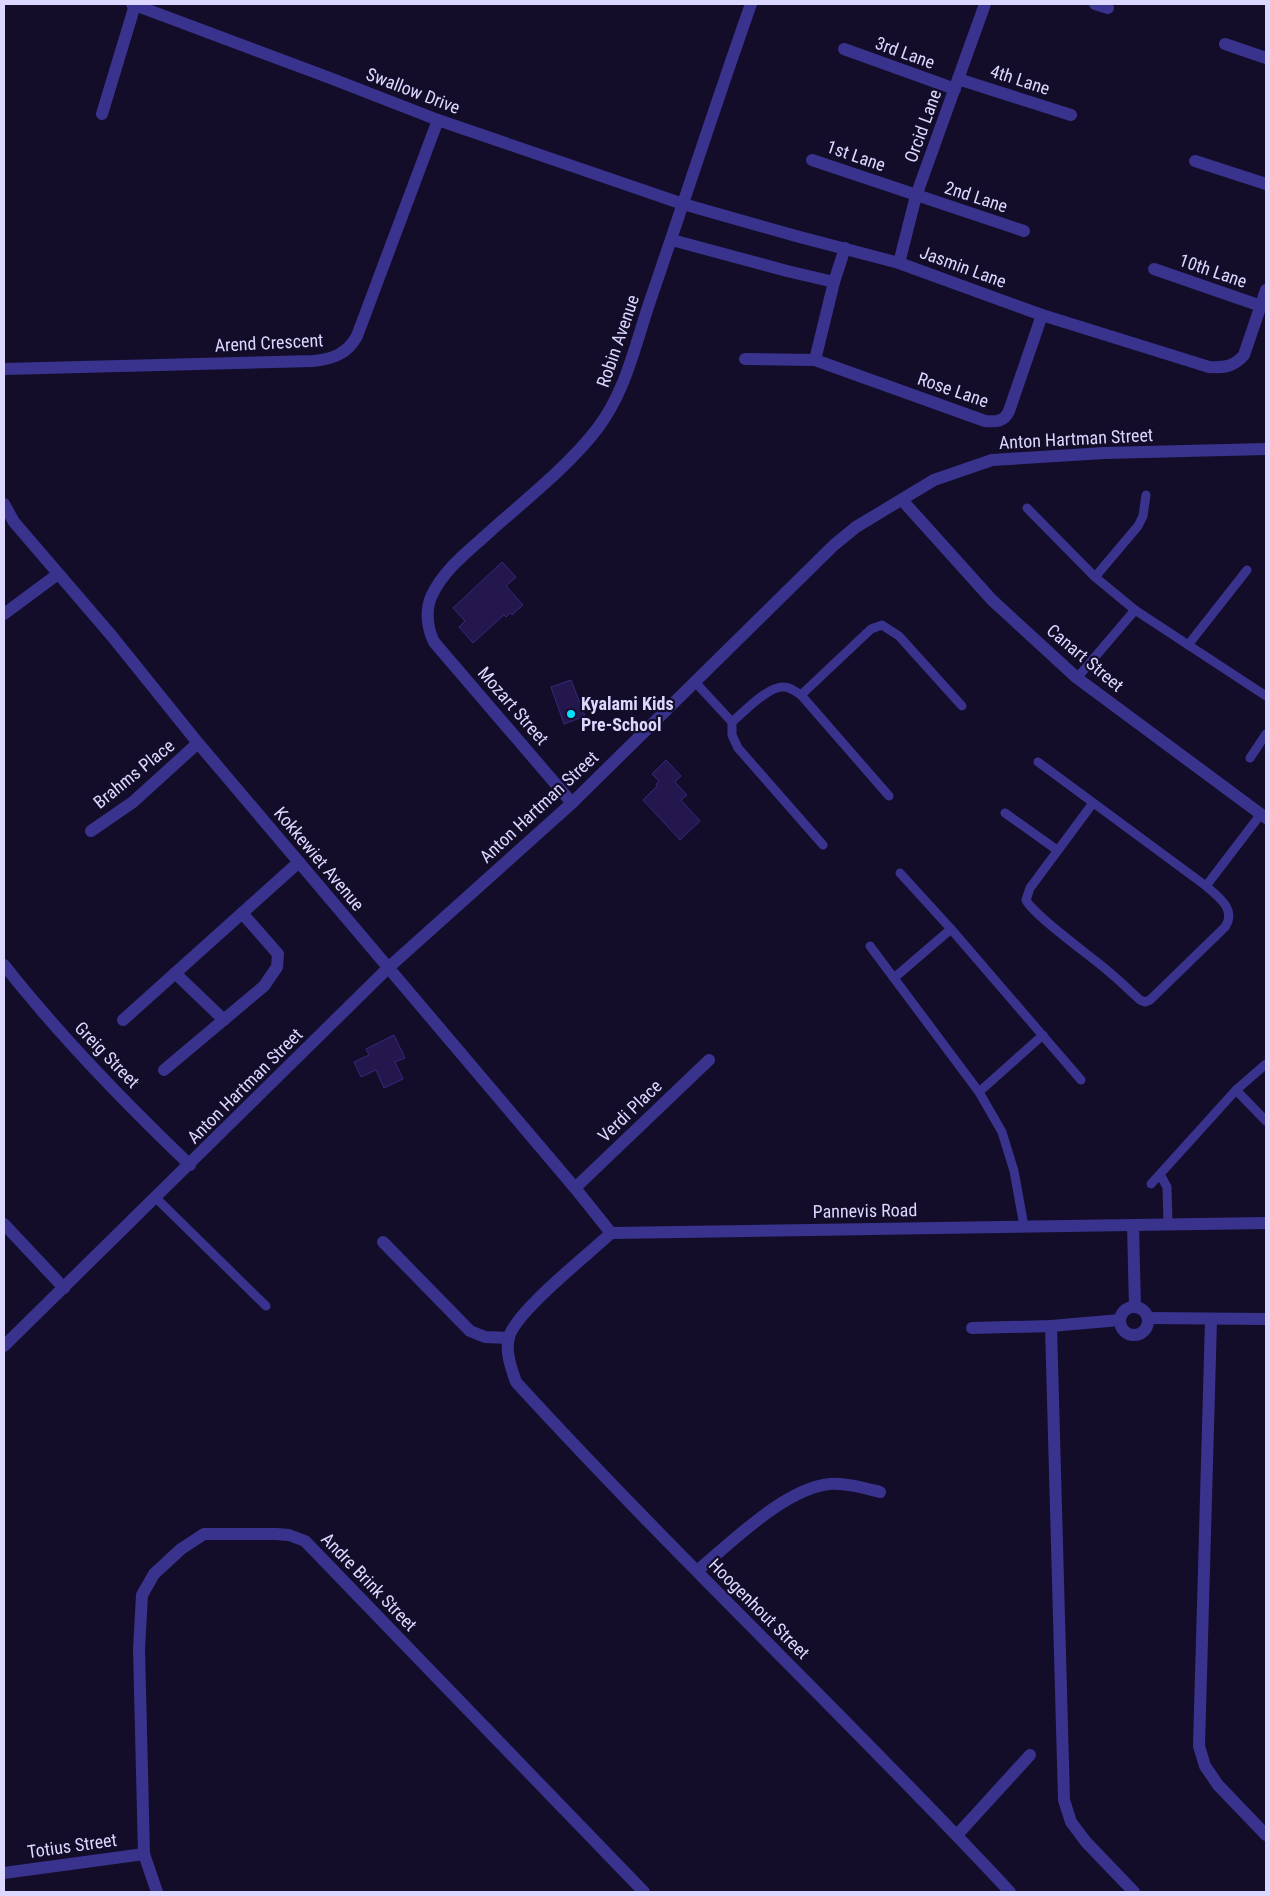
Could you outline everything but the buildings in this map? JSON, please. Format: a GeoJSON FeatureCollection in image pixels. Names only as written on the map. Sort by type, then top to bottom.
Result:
{"type":"FeatureCollection","features":[{"type":"Feature","properties":{"kind":"street","name":"Swallow Drive"},"geometry":{"type":"LineString","coordinates":[[134,4],[438,120],[683,204]]}},
{"type":"Feature","properties":{"kind":"street"},"geometry":{"type":"LineString","coordinates":[[102,114],[134,4]]}},
{"type":"Feature","properties":{"kind":"street","name":"Robin Avenue"},"geometry":{"type":"LineString","coordinates":[[429,631],[428,610],[432,595],[453,566],[570,458],[595,432],[610,412],[622,387],[750,4]]}},
{"type":"Feature","properties":{"kind":"street","name":"Orcid Lane"},"geometry":{"type":"LineString","coordinates":[[899,262],[916,196],[985,4]]}},
{"type":"Feature","properties":{"kind":"street"},"geometry":{"type":"LineString","coordinates":[[1095,4],[1108,8]]}},
{"type":"Feature","properties":{"kind":"street"},"geometry":{"type":"LineString","coordinates":[[1225,44],[1266,58]]}},
{"type":"Feature","properties":{"kind":"street","name":"3rd Lane"},"geometry":{"type":"LineString","coordinates":[[844,49],[957,84]]}},
{"type":"Feature","properties":{"kind":"street","name":"4th Lane"},"geometry":{"type":"LineString","coordinates":[[957,84],[1071,115]]}},
{"type":"Feature","properties":{"kind":"street","name":"Arend Crescent"},"geometry":{"type":"LineString","coordinates":[[4,369],[313,361],[333,358],[346,352],[357,336],[438,120]]}},
{"type":"Feature","properties":{"kind":"street","name":"1st Lane"},"geometry":{"type":"LineString","coordinates":[[812,160],[916,196]]}},
{"type":"Feature","properties":{"kind":"street"},"geometry":{"type":"LineString","coordinates":[[1195,160],[1266,184]]}},
{"type":"Feature","properties":{"kind":"street","name":"2nd Lane"},"geometry":{"type":"LineString","coordinates":[[916,196],[1024,231]]}},
{"type":"Feature","properties":{"kind":"street","name":"Jasmin Lane"},"geometry":{"type":"LineString","coordinates":[[683,204],[796,236],[899,262],[1042,315],[1209,367],[1228,366],[1238,362],[1244,355],[1261,306]]}},
{"type":"Feature","properties":{"kind":"street"},"geometry":{"type":"LineString","coordinates":[[672,240],[834,282]]}},
{"type":"Feature","properties":{"kind":"street"},"geometry":{"type":"LineString","coordinates":[[815,360],[834,282],[845,248]]}},
{"type":"Feature","properties":{"kind":"street","name":"10th Lane"},"geometry":{"type":"LineString","coordinates":[[1154,269],[1261,306]]}},
{"type":"Feature","properties":{"kind":"street"},"geometry":{"type":"LineString","coordinates":[[1261,306],[1266,290]]}},
{"type":"Feature","properties":{"kind":"street","name":"Rose Lane"},"geometry":{"type":"LineString","coordinates":[[745,359],[815,360],[985,420],[999,421],[1004,419],[1010,411],[1042,315]]}},
{"type":"Feature","properties":{"kind":"street","name":"Anton Hartman Street"},"geometry":{"type":"LineString","coordinates":[[4,1346],[388,968],[572,803],[834,545],[856,527],[934,480],[992,460],[1104,453],[1266,449]]}},
{"type":"Feature","properties":{"kind":"street","name":"Canart Street"},"geometry":{"type":"LineString","coordinates":[[902,500],[992,600],[1077,678],[1264,816]]}},
{"type":"Feature","properties":{"kind":"street","name":"Kokkewiet Avenue"},"geometry":{"type":"LineString","coordinates":[[4,504],[14,522],[36,545],[58,574],[112,635],[198,743],[611,1233]]}},
{"type":"Feature","properties":{"kind":"street"},"geometry":{"type":"LineString","coordinates":[[4,614],[58,574]]}},
{"type":"Feature","properties":{"kind":"street","name":"Mozart Street"},"geometry":{"type":"LineString","coordinates":[[429,631],[434,642],[572,803]]}},
{"type":"Feature","properties":{"kind":"street","name":"Brahms Place"},"geometry":{"type":"LineString","coordinates":[[91,830],[133,802],[198,743]]}},
{"type":"Feature","properties":{"kind":"street"},"geometry":{"type":"LineString","coordinates":[[123,1020],[299,862]]}},
{"type":"Feature","properties":{"kind":"street"},"geometry":{"type":"LineString","coordinates":[[164,1070],[264,986],[277,967],[278,954],[242,913]]}},
{"type":"Feature","properties":{"kind":"street","name":"Greig Street"},"geometry":{"type":"LineString","coordinates":[[4,965],[42,1013],[160,1137],[190,1165]]}},
{"type":"Feature","properties":{"kind":"street"},"geometry":{"type":"LineString","coordinates":[[176,973],[224,1020]]}},
{"type":"Feature","properties":{"kind":"street","name":"Verdi Place"},"geometry":{"type":"LineString","coordinates":[[575,1188],[709,1060]]}},
{"type":"Feature","properties":{"kind":"street","name":"Pannevis Road"},"geometry":{"type":"LineString","coordinates":[[611,1233],[1266,1223]]}},
{"type":"Feature","properties":{"kind":"street"},"geometry":{"type":"LineString","coordinates":[[4,1224],[64,1288]]}},
{"type":"Feature","properties":{"kind":"street"},"geometry":{"type":"LineString","coordinates":[[1133,1225],[1135,1307]]}},
{"type":"Feature","properties":{"kind":"street"},"geometry":{"type":"LineString","coordinates":[[383,1242],[470,1331],[485,1337],[508,1338],[527,1310],[611,1233]]}},
{"type":"Feature","properties":{"kind":"street"},"geometry":{"type":"LineString","coordinates":[[1135,1307],[1141,1308],[1146,1312],[1148,1325],[1140,1334],[1134,1336],[1123,1330],[1120,1320],[1123,1312],[1128,1308],[1135,1307]]}},
{"type":"Feature","properties":{"kind":"street"},"geometry":{"type":"LineString","coordinates":[[1148,1318],[1266,1319]]}},
{"type":"Feature","properties":{"kind":"street"},"geometry":{"type":"LineString","coordinates":[[972,1328],[1051,1326],[1120,1320]]}},
{"type":"Feature","properties":{"kind":"street"},"geometry":{"type":"LineString","coordinates":[[1211,1320],[1199,1746],[1205,1766],[1218,1785],[1266,1835]]}},
{"type":"Feature","properties":{"kind":"street"},"geometry":{"type":"LineString","coordinates":[[1051,1326],[1064,1800],[1071,1822],[1086,1842],[1134,1892]]}},
{"type":"Feature","properties":{"kind":"street","name":"Hoogenhout Street"},"geometry":{"type":"LineString","coordinates":[[508,1338],[509,1359],[516,1382],[697,1572],[957,1835],[1010,1892]]}},
{"type":"Feature","properties":{"kind":"street"},"geometry":{"type":"LineString","coordinates":[[697,1572],[781,1502],[814,1487],[845,1484],[880,1492]]}},
{"type":"Feature","properties":{"kind":"street","name":"Andre Brink Street"},"geometry":{"type":"LineString","coordinates":[[157,1892],[144,1854],[139,1668],[140,1606],[142,1595],[154,1574],[181,1549],[201,1535],[217,1533],[276,1534],[305,1541],[644,1892]]}},
{"type":"Feature","properties":{"kind":"street"},"geometry":{"type":"LineString","coordinates":[[957,1835],[1030,1755]]}},
{"type":"Feature","properties":{"kind":"street","name":"Totius Street"},"geometry":{"type":"LineString","coordinates":[[4,1873],[144,1854]]}},
{"type":"Feature","properties":{"kind":"lane"},"geometry":{"type":"LineString","coordinates":[[1095,577],[1138,526],[1143,516],[1146,495]]}},
{"type":"Feature","properties":{"kind":"lane"},"geometry":{"type":"LineString","coordinates":[[1027,508],[1095,577],[1135,610],[1266,696]]}},
{"type":"Feature","properties":{"kind":"lane"},"geometry":{"type":"LineString","coordinates":[[1188,646],[1247,570]]}},
{"type":"Feature","properties":{"kind":"lane"},"geometry":{"type":"LineString","coordinates":[[1077,678],[1135,610]]}},
{"type":"Feature","properties":{"kind":"lane"},"geometry":{"type":"LineString","coordinates":[[801,695],[871,629],[882,625],[899,636],[962,706]]}},
{"type":"Feature","properties":{"kind":"lane"},"geometry":{"type":"LineString","coordinates":[[695,682],[732,722]]}},
{"type":"Feature","properties":{"kind":"lane"},"geometry":{"type":"LineString","coordinates":[[823,845],[735,744],[731,730],[732,722],[768,692],[782,687],[792,689],[801,695],[888,796]]}},
{"type":"Feature","properties":{"kind":"lane"},"geometry":{"type":"LineString","coordinates":[[1250,758],[1266,734]]}},
{"type":"Feature","properties":{"kind":"lane"},"geometry":{"type":"LineString","coordinates":[[1038,762],[1092,804],[1206,886],[1226,905],[1229,916],[1228,921],[1153,999],[1145,1002],[1140,1000],[1028,904],[1026,896],[1030,888],[1092,804]]}},
{"type":"Feature","properties":{"kind":"lane"},"geometry":{"type":"LineString","coordinates":[[1006,813],[1057,850]]}},
{"type":"Feature","properties":{"kind":"lane"},"geometry":{"type":"LineString","coordinates":[[1206,886],[1264,816]]}},
{"type":"Feature","properties":{"kind":"lane"},"geometry":{"type":"LineString","coordinates":[[900,873],[951,929],[1081,1080]]}},
{"type":"Feature","properties":{"kind":"lane"},"geometry":{"type":"LineString","coordinates":[[894,978],[951,929]]}},
{"type":"Feature","properties":{"kind":"lane"},"geometry":{"type":"LineString","coordinates":[[870,946],[979,1092],[1002,1132],[1009,1150],[1024,1226]]}},
{"type":"Feature","properties":{"kind":"lane"},"geometry":{"type":"LineString","coordinates":[[979,1092],[1043,1036]]}},
{"type":"Feature","properties":{"kind":"lane"},"geometry":{"type":"LineString","coordinates":[[1151,1184],[1161,1176],[1177,1154],[1236,1090],[1266,1064]]}},
{"type":"Feature","properties":{"kind":"lane"},"geometry":{"type":"LineString","coordinates":[[1236,1090],[1266,1121]]}},
{"type":"Feature","properties":{"kind":"lane"},"geometry":{"type":"LineString","coordinates":[[1161,1176],[1167,1187],[1168,1224]]}},
{"type":"Feature","properties":{"kind":"lane"},"geometry":{"type":"LineString","coordinates":[[156,1198],[266,1306]]}},
{"type":"Feature","properties":{"kind":"place","name":"Kyalami Kids Pre-School"},"geometry":{"type":"Point","coordinates":[571,714]}}]}
